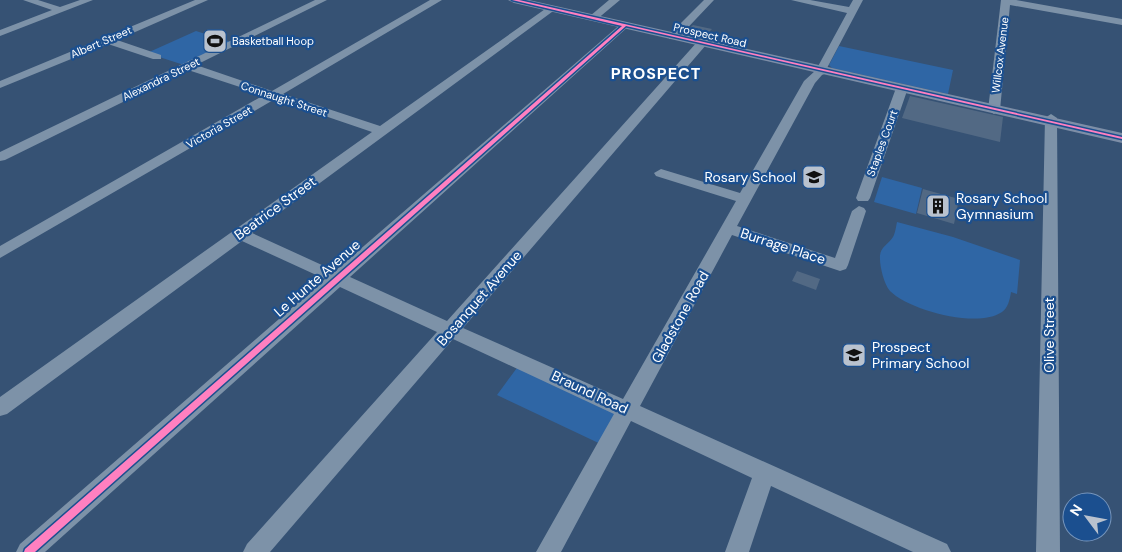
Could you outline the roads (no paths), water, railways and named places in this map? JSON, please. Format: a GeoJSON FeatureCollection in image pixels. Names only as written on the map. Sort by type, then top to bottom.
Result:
{"type":"FeatureCollection","features":[{"type":"Feature","properties":{"kind":"main road","name":"Prospect Road"},"geometry":{"type":"LineString","coordinates":[[514,0],[673,36],[816,72],[1122,134]]}},
{"type":"Feature","properties":{"kind":"main road","name":"Prospect Road"},"geometry":{"type":"LineString","coordinates":[[1051,120],[1122,138]]}},
{"type":"Feature","properties":{"kind":"street"},"geometry":{"type":"LineString","coordinates":[[28,0],[60,10]]}},
{"type":"Feature","properties":{"kind":"street"},"geometry":{"type":"LineString","coordinates":[[0,33],[88,0]]}},
{"type":"Feature","properties":{"kind":"street","name":"Albert Street"},"geometry":{"type":"LineString","coordinates":[[0,85],[203,0]]}},
{"type":"Feature","properties":{"kind":"street","name":"Alexandra Street"},"geometry":{"type":"LineString","coordinates":[[0,157],[322,0]]}},
{"type":"Feature","properties":{"kind":"street","name":"Victoria Street"},"geometry":{"type":"LineString","coordinates":[[0,253],[437,0]]}},
{"type":"Feature","properties":{"kind":"street"},"geometry":{"type":"LineString","coordinates":[[593,18],[615,0]]}},
{"type":"Feature","properties":{"kind":"street"},"geometry":{"type":"LineString","coordinates":[[673,36],[709,0]]}},
{"type":"Feature","properties":{"kind":"street"},"geometry":{"type":"LineString","coordinates":[[796,0],[852,11]]}},
{"type":"Feature","properties":{"kind":"street","name":"Gladstone Road"},"geometry":{"type":"LineString","coordinates":[[548,552],[858,0]]}},
{"type":"Feature","properties":{"kind":"street"},"geometry":{"type":"LineString","coordinates":[[1006,1],[1122,22]]}},
{"type":"Feature","properties":{"kind":"street","name":"Willcox Avenue"},"geometry":{"type":"LineString","coordinates":[[994,108],[1006,1]]}},
{"type":"Feature","properties":{"kind":"street","name":"Beatrice Street"},"geometry":{"type":"LineString","coordinates":[[1,406],[551,9]]}},
{"type":"Feature","properties":{"kind":"street","name":"Le Hunte Avenue"},"geometry":{"type":"LineString","coordinates":[[28,552],[337,277],[625,25]]}},
{"type":"Feature","properties":{"kind":"street"},"geometry":{"type":"LineString","coordinates":[[107,40],[157,57]]}},
{"type":"Feature","properties":{"kind":"street","name":"Bosanquet Avenue"},"geometry":{"type":"LineString","coordinates":[[255,552],[702,43]]}},
{"type":"Feature","properties":{"kind":"street","name":"Connaught Street"},"geometry":{"type":"LineString","coordinates":[[187,66],[382,131]]}},
{"type":"Feature","properties":{"kind":"street","name":"Staples Court"},"geometry":{"type":"LineString","coordinates":[[861,205],[902,88]]}},
{"type":"Feature","properties":{"kind":"street","name":"Olive Street"},"geometry":{"type":"LineString","coordinates":[[1048,552],[1051,120]]}},
{"type":"Feature","properties":{"kind":"street"},"geometry":{"type":"LineString","coordinates":[[660,173],[745,199]]}},
{"type":"Feature","properties":{"kind":"street","name":"Burrage Place"},"geometry":{"type":"LineString","coordinates":[[729,228],[840,265],[861,205]]}},
{"type":"Feature","properties":{"kind":"street","name":"Braund Road"},"geometry":{"type":"LineString","coordinates":[[240,234],[939,552]]}},
{"type":"Feature","properties":{"kind":"street"},"geometry":{"type":"LineString","coordinates":[[737,552],[765,472]]}},
{"type":"Feature","properties":{"kind":"place","name":"Basketball Hoop"},"geometry":{"type":"Point","coordinates":[215,41]}},
{"type":"Feature","properties":{"kind":"place","name":"Rosary School"},"geometry":{"type":"Point","coordinates":[814,177]}},
{"type":"Feature","properties":{"kind":"place","name":"Rosary School Gymnasium"},"geometry":{"type":"Point","coordinates":[938,206]}},
{"type":"Feature","properties":{"kind":"place","name":"Prospect Primary School"},"geometry":{"type":"Point","coordinates":[854,355]}},
{"type":"Feature","properties":{"kind":"district","name":"PROSPECT"},"geometry":{"type":"Point","coordinates":[656,73]}}]}
